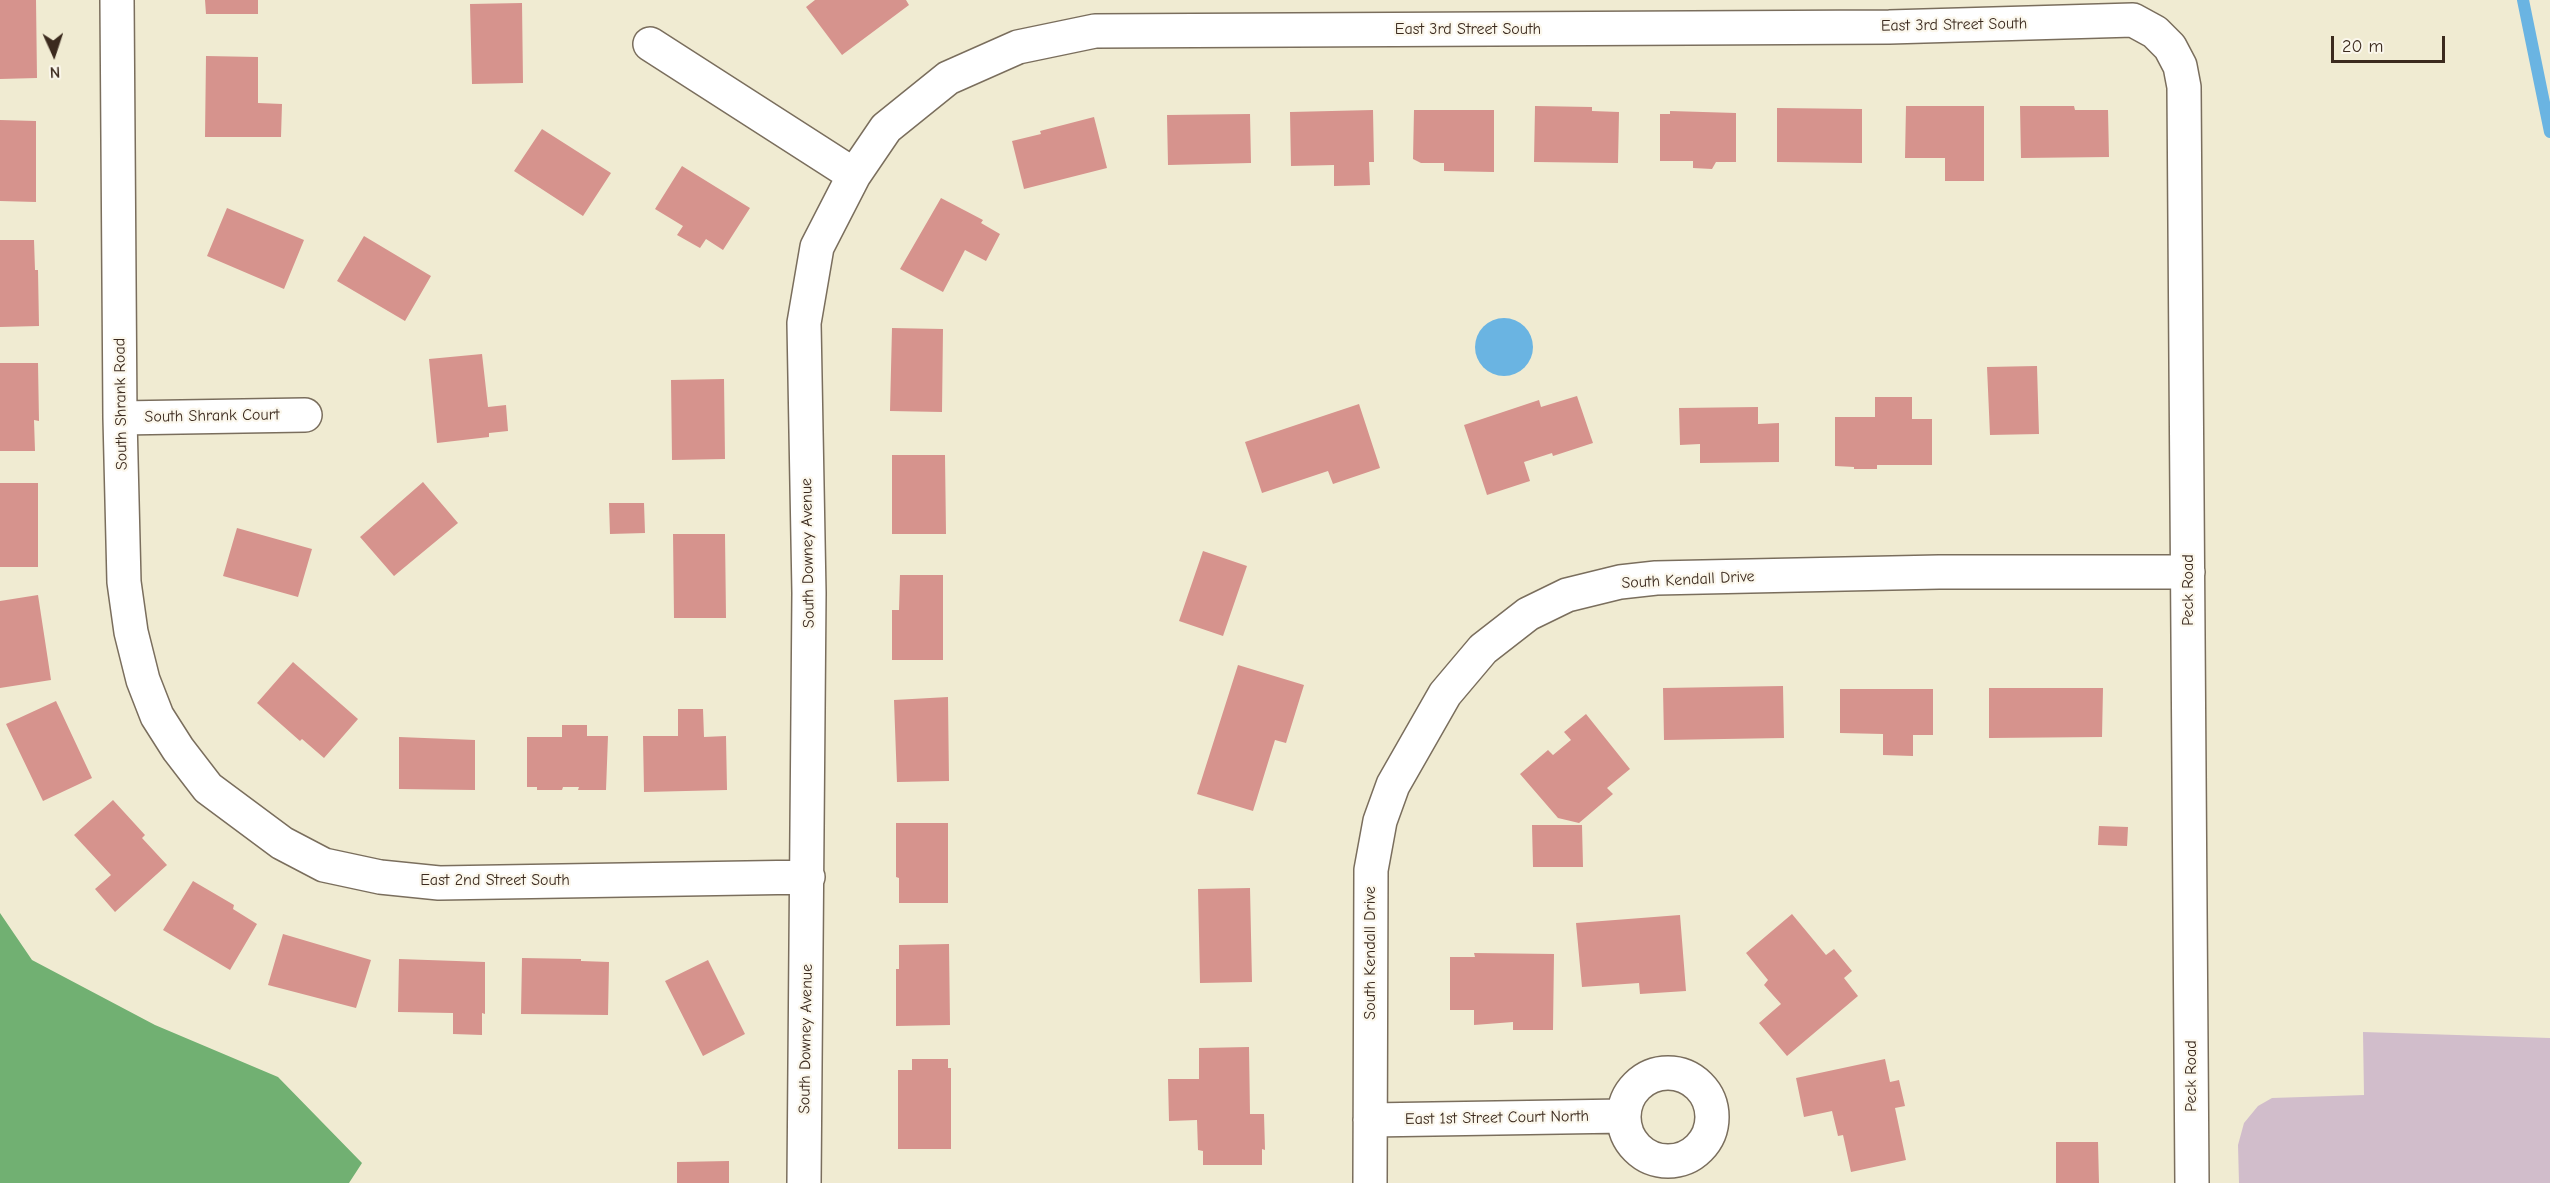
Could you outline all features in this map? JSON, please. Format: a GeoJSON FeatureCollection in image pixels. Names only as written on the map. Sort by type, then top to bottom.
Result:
{"type":"FeatureCollection","features":[{"type":"Feature","properties":{"kind":"street","name":"South Shrank Road"},"geometry":{"type":"LineString","coordinates":[[117,0],[120,418],[124,582],[131,632],[143,680],[157,716],[178,749],[208,788]]}},
{"type":"Feature","properties":{"kind":"street","name":"East 3rd Street South"},"geometry":{"type":"LineString","coordinates":[[854,175],[886,128],[948,78],[1018,47],[1095,31],[1889,13],[2133,20]]}},
{"type":"Feature","properties":{"kind":"street","name":"Peck Road"},"geometry":{"type":"LineString","coordinates":[[2133,20],[2155,32],[2170,47],[2180,66],[2184,87],[2192,1183]]}},
{"type":"Feature","properties":{"kind":"street"},"geometry":{"type":"LineString","coordinates":[[650,44],[854,175]]}},
{"type":"Feature","properties":{"kind":"street","name":"South Downey Avenue"},"geometry":{"type":"LineString","coordinates":[[804,1183],[809,593],[804,323],[817,247],[854,175]]}},
{"type":"Feature","properties":{"kind":"street","name":"South Shrank Court"},"geometry":{"type":"LineString","coordinates":[[120,418],[305,414]]}},
{"type":"Feature","properties":{"kind":"street","name":"South Kendall Drive"},"geometry":{"type":"LineString","coordinates":[[1370,1183],[1371,870],[1380,821],[1393,785],[1445,694],[1483,649],[1528,614],[1567,595],[1620,582],[1656,578],[1951,572],[2188,572]]}},
{"type":"Feature","properties":{"kind":"street","name":"East 2nd Street South"},"geometry":{"type":"LineString","coordinates":[[208,788],[242,816],[290,848],[324,865],[380,877],[439,883],[808,877]]}},
{"type":"Feature","properties":{"kind":"street","name":"East 1st Street Court North"},"geometry":{"type":"LineString","coordinates":[[1370,1120],[1624,1116]]}},
{"type":"Feature","properties":{"kind":"shaded area"},"geometry":{"type":"Polygon","coordinates":[[[2363,1032],[2550,1038],[2550,1183],[2239,1183],[2238,1145],[2244,1123],[2258,1106],[2272,1098],[2364,1095],[2363,1032]]]}},
{"type":"Feature","properties":{"kind":"green space"},"geometry":{"type":"Polygon","coordinates":[[[0,913],[32,960],[155,1025],[278,1077],[362,1163],[349,1183],[0,1183],[0,913]]]}},
{"type":"Feature","properties":{"kind":"water"},"geometry":{"type":"Polygon","coordinates":[[[1498,318],[1510,318],[1525,326],[1533,341],[1533,353],[1525,368],[1510,376],[1498,376],[1483,368],[1475,353],[1475,341],[1483,326],[1498,318]]]}},
{"type":"Feature","properties":{"kind":"building"},"geometry":{"type":"Polygon","coordinates":[[[0,0],[36,0],[37,78],[0,79],[0,0]]]}},
{"type":"Feature","properties":{"kind":"building"},"geometry":{"type":"Polygon","coordinates":[[[205,0],[258,0],[258,14],[206,14],[205,0]]]}},
{"type":"Feature","properties":{"kind":"building"},"geometry":{"type":"Polygon","coordinates":[[[815,0],[906,0],[909,5],[842,55],[806,7],[815,0]]]}},
{"type":"Feature","properties":{"kind":"building"},"geometry":{"type":"Polygon","coordinates":[[[522,3],[523,83],[472,84],[470,4],[522,3]]]}},
{"type":"Feature","properties":{"kind":"building"},"geometry":{"type":"Polygon","coordinates":[[[206,56],[258,57],[258,103],[282,104],[281,137],[205,137],[206,56]]]}},
{"type":"Feature","properties":{"kind":"building"},"geometry":{"type":"Polygon","coordinates":[[[1535,106],[1592,107],[1592,111],[1619,112],[1618,163],[1534,162],[1535,106]]]}},
{"type":"Feature","properties":{"kind":"building"},"geometry":{"type":"Polygon","coordinates":[[[1906,106],[1984,106],[1984,181],[1945,181],[1945,158],[1905,158],[1906,106]]]}},
{"type":"Feature","properties":{"kind":"building"},"geometry":{"type":"Polygon","coordinates":[[[2020,106],[2074,106],[2075,110],[2108,110],[2109,157],[2021,158],[2020,106]]]}},
{"type":"Feature","properties":{"kind":"building"},"geometry":{"type":"Polygon","coordinates":[[[1777,108],[1862,109],[1862,163],[1777,162],[1777,108]]]}},
{"type":"Feature","properties":{"kind":"building"},"geometry":{"type":"Polygon","coordinates":[[[1373,110],[1374,162],[1369,162],[1370,185],[1334,186],[1334,165],[1291,166],[1290,112],[1373,110]]]}},
{"type":"Feature","properties":{"kind":"building"},"geometry":{"type":"Polygon","coordinates":[[[1414,110],[1494,110],[1494,172],[1444,171],[1444,163],[1421,163],[1413,159],[1414,110]]]}},
{"type":"Feature","properties":{"kind":"building"},"geometry":{"type":"Polygon","coordinates":[[[1670,111],[1736,113],[1736,162],[1716,162],[1712,169],[1693,168],[1693,161],[1660,161],[1660,114],[1670,114],[1670,111]]]}},
{"type":"Feature","properties":{"kind":"building"},"geometry":{"type":"Polygon","coordinates":[[[1250,114],[1251,163],[1168,165],[1167,115],[1250,114]]]}},
{"type":"Feature","properties":{"kind":"building"},"geometry":{"type":"Polygon","coordinates":[[[1094,117],[1107,168],[1024,189],[1012,141],[1094,117]]]}},
{"type":"Feature","properties":{"kind":"building"},"geometry":{"type":"Polygon","coordinates":[[[0,120],[36,121],[36,202],[0,201],[0,120]]]}},
{"type":"Feature","properties":{"kind":"building"},"geometry":{"type":"Polygon","coordinates":[[[542,129],[611,173],[583,216],[514,171],[542,129]]]}},
{"type":"Feature","properties":{"kind":"building"},"geometry":{"type":"Polygon","coordinates":[[[682,166],[750,208],[723,250],[706,239],[700,248],[677,235],[683,226],[655,209],[682,166]]]}},
{"type":"Feature","properties":{"kind":"building"},"geometry":{"type":"Polygon","coordinates":[[[941,198],[983,220],[981,223],[1000,234],[986,261],[965,250],[943,292],[900,269],[941,198]]]}},
{"type":"Feature","properties":{"kind":"building"},"geometry":{"type":"Polygon","coordinates":[[[227,208],[304,240],[284,289],[207,256],[227,208]]]}},
{"type":"Feature","properties":{"kind":"building"},"geometry":{"type":"Polygon","coordinates":[[[364,236],[431,276],[405,321],[337,281],[364,236]]]}},
{"type":"Feature","properties":{"kind":"building"},"geometry":{"type":"Polygon","coordinates":[[[0,240],[34,240],[35,270],[38,270],[39,326],[0,327],[0,240]]]}},
{"type":"Feature","properties":{"kind":"building"},"geometry":{"type":"Polygon","coordinates":[[[892,328],[943,329],[942,412],[890,411],[892,328]]]}},
{"type":"Feature","properties":{"kind":"building"},"geometry":{"type":"Polygon","coordinates":[[[482,354],[488,407],[506,405],[508,431],[489,433],[489,437],[437,443],[429,359],[482,354]]]}},
{"type":"Feature","properties":{"kind":"building"},"geometry":{"type":"Polygon","coordinates":[[[0,363],[38,363],[39,421],[34,420],[35,451],[0,451],[0,363]]]}},
{"type":"Feature","properties":{"kind":"building"},"geometry":{"type":"Polygon","coordinates":[[[2037,366],[2039,434],[1990,435],[1987,367],[2037,366]]]}},
{"type":"Feature","properties":{"kind":"building"},"geometry":{"type":"Polygon","coordinates":[[[724,379],[725,459],[672,460],[671,380],[724,379]]]}},
{"type":"Feature","properties":{"kind":"building"},"geometry":{"type":"Polygon","coordinates":[[[1577,396],[1593,443],[1553,456],[1552,453],[1524,462],[1530,481],[1487,495],[1464,425],[1539,400],[1541,407],[1577,396]]]}},
{"type":"Feature","properties":{"kind":"building"},"geometry":{"type":"Polygon","coordinates":[[[1875,397],[1912,397],[1912,419],[1932,419],[1932,465],[1877,465],[1877,469],[1835,466],[1835,417],[1875,417],[1875,397]]]}},
{"type":"Feature","properties":{"kind":"building"},"geometry":{"type":"Polygon","coordinates":[[[1359,404],[1380,468],[1333,484],[1328,471],[1262,493],[1245,442],[1359,404]]]}},
{"type":"Feature","properties":{"kind":"building"},"geometry":{"type":"Polygon","coordinates":[[[1758,407],[1758,424],[1779,423],[1779,462],[1700,463],[1700,444],[1680,445],[1679,408],[1758,407]]]}},
{"type":"Feature","properties":{"kind":"building"},"geometry":{"type":"Polygon","coordinates":[[[892,455],[945,455],[946,534],[892,534],[892,455]]]}},
{"type":"Feature","properties":{"kind":"building"},"geometry":{"type":"Polygon","coordinates":[[[423,482],[458,523],[394,576],[360,537],[423,482]]]}},
{"type":"Feature","properties":{"kind":"building"},"geometry":{"type":"Polygon","coordinates":[[[0,483],[38,483],[38,567],[0,567],[0,483]]]}},
{"type":"Feature","properties":{"kind":"building"},"geometry":{"type":"Polygon","coordinates":[[[609,503],[644,503],[645,533],[610,534],[609,503]]]}},
{"type":"Feature","properties":{"kind":"building"},"geometry":{"type":"Polygon","coordinates":[[[237,528],[312,549],[298,597],[223,576],[237,528]]]}},
{"type":"Feature","properties":{"kind":"building"},"geometry":{"type":"Polygon","coordinates":[[[673,534],[725,534],[726,618],[674,618],[673,534]]]}},
{"type":"Feature","properties":{"kind":"building"},"geometry":{"type":"Polygon","coordinates":[[[1203,551],[1247,566],[1223,636],[1179,621],[1203,551]]]}},
{"type":"Feature","properties":{"kind":"building"},"geometry":{"type":"Polygon","coordinates":[[[900,575],[943,575],[943,660],[892,660],[892,610],[899,610],[900,575]]]}},
{"type":"Feature","properties":{"kind":"building"},"geometry":{"type":"Polygon","coordinates":[[[38,595],[51,680],[0,688],[0,601],[38,595]]]}},
{"type":"Feature","properties":{"kind":"building"},"geometry":{"type":"Polygon","coordinates":[[[293,662],[358,719],[324,758],[302,739],[300,741],[257,703],[293,662]]]}},
{"type":"Feature","properties":{"kind":"building"},"geometry":{"type":"Polygon","coordinates":[[[1238,665],[1304,685],[1286,743],[1275,740],[1253,811],[1197,794],[1238,665]]]}},
{"type":"Feature","properties":{"kind":"building"},"geometry":{"type":"Polygon","coordinates":[[[1783,686],[1784,738],[1664,740],[1663,688],[1783,686]]]}},
{"type":"Feature","properties":{"kind":"building"},"geometry":{"type":"Polygon","coordinates":[[[1989,688],[2103,688],[2102,737],[1989,738],[1989,688]]]}},
{"type":"Feature","properties":{"kind":"building"},"geometry":{"type":"Polygon","coordinates":[[[1840,689],[1933,689],[1933,735],[1913,735],[1913,756],[1883,755],[1883,734],[1840,733],[1840,689]]]}},
{"type":"Feature","properties":{"kind":"building"},"geometry":{"type":"Polygon","coordinates":[[[948,697],[949,781],[897,782],[894,700],[948,697]]]}},
{"type":"Feature","properties":{"kind":"building"},"geometry":{"type":"Polygon","coordinates":[[[56,701],[92,778],[43,801],[6,724],[56,701]]]}},
{"type":"Feature","properties":{"kind":"building"},"geometry":{"type":"Polygon","coordinates":[[[678,709],[703,709],[704,737],[726,736],[727,790],[644,792],[643,736],[678,736],[678,709]]]}},
{"type":"Feature","properties":{"kind":"building"},"geometry":{"type":"Polygon","coordinates":[[[1586,714],[1630,769],[1607,788],[1613,794],[1579,823],[1558,818],[1520,774],[1548,750],[1553,755],[1571,740],[1564,732],[1586,714]]]}},
{"type":"Feature","properties":{"kind":"building"},"geometry":{"type":"Polygon","coordinates":[[[562,725],[587,725],[587,736],[608,736],[606,790],[578,790],[579,787],[563,787],[562,790],[537,790],[537,787],[527,787],[527,737],[562,737],[562,725]]]}},
{"type":"Feature","properties":{"kind":"building"},"geometry":{"type":"Polygon","coordinates":[[[399,737],[475,740],[475,790],[399,789],[399,737]]]}},
{"type":"Feature","properties":{"kind":"building"},"geometry":{"type":"Polygon","coordinates":[[[113,800],[145,835],[142,838],[167,865],[115,912],[95,889],[111,875],[74,835],[113,800]]]}},
{"type":"Feature","properties":{"kind":"building"},"geometry":{"type":"Polygon","coordinates":[[[896,823],[948,823],[948,903],[899,903],[899,878],[896,877],[896,823]]]}},
{"type":"Feature","properties":{"kind":"building"},"geometry":{"type":"Polygon","coordinates":[[[1532,825],[1582,825],[1583,867],[1533,867],[1532,825]]]}},
{"type":"Feature","properties":{"kind":"building"},"geometry":{"type":"Polygon","coordinates":[[[2099,826],[2128,827],[2127,846],[2098,845],[2099,826]]]}},
{"type":"Feature","properties":{"kind":"building"},"geometry":{"type":"Polygon","coordinates":[[[193,881],[234,905],[233,909],[257,924],[230,970],[163,930],[193,881]]]}},
{"type":"Feature","properties":{"kind":"building"},"geometry":{"type":"Polygon","coordinates":[[[1250,888],[1252,982],[1200,983],[1198,889],[1250,888]]]}},
{"type":"Feature","properties":{"kind":"building"},"geometry":{"type":"Polygon","coordinates":[[[1792,914],[1826,955],[1834,949],[1852,971],[1844,978],[1858,996],[1787,1056],[1759,1023],[1781,1004],[1764,985],[1768,980],[1746,953],[1792,914]]]}},
{"type":"Feature","properties":{"kind":"building"},"geometry":{"type":"Polygon","coordinates":[[[1680,915],[1686,991],[1640,994],[1639,983],[1582,987],[1576,923],[1680,915]]]}},
{"type":"Feature","properties":{"kind":"building"},"geometry":{"type":"Polygon","coordinates":[[[283,934],[371,960],[356,1008],[268,985],[283,934]]]}},
{"type":"Feature","properties":{"kind":"building"},"geometry":{"type":"Polygon","coordinates":[[[949,944],[950,1025],[896,1026],[896,969],[899,969],[899,945],[949,944]]]}},
{"type":"Feature","properties":{"kind":"building"},"geometry":{"type":"Polygon","coordinates":[[[1474,953],[1554,954],[1553,1030],[1513,1030],[1513,1022],[1474,1025],[1474,1010],[1450,1010],[1450,957],[1475,957],[1474,953]]]}},
{"type":"Feature","properties":{"kind":"building"},"geometry":{"type":"Polygon","coordinates":[[[522,958],[609,962],[608,1015],[521,1014],[522,958]]]}},
{"type":"Feature","properties":{"kind":"building"},"geometry":{"type":"Polygon","coordinates":[[[399,959],[485,962],[485,1014],[482,1013],[482,1035],[453,1034],[453,1013],[398,1012],[399,959]]]}},
{"type":"Feature","properties":{"kind":"building"},"geometry":{"type":"Polygon","coordinates":[[[708,960],[745,1034],[703,1056],[665,981],[708,960]]]}},
{"type":"Feature","properties":{"kind":"building"},"geometry":{"type":"Polygon","coordinates":[[[1249,1047],[1250,1114],[1264,1114],[1265,1150],[1262,1149],[1262,1165],[1203,1165],[1203,1151],[1198,1150],[1197,1120],[1169,1121],[1168,1079],[1199,1079],[1199,1048],[1249,1047]]]}},
{"type":"Feature","properties":{"kind":"building"},"geometry":{"type":"Polygon","coordinates":[[[912,1059],[948,1059],[948,1068],[951,1068],[951,1149],[898,1149],[898,1070],[912,1070],[912,1059]]]}},
{"type":"Feature","properties":{"kind":"building"},"geometry":{"type":"Polygon","coordinates":[[[1885,1059],[1890,1082],[1899,1080],[1905,1106],[1895,1108],[1906,1160],[1851,1172],[1843,1135],[1838,1136],[1832,1111],[1804,1117],[1796,1078],[1885,1059]]]}},
{"type":"Feature","properties":{"kind":"building"},"geometry":{"type":"Polygon","coordinates":[[[2056,1142],[2098,1142],[2099,1183],[2056,1183],[2056,1142]]]}},
{"type":"Feature","properties":{"kind":"building"},"geometry":{"type":"Polygon","coordinates":[[[729,1161],[729,1183],[677,1183],[677,1162],[729,1161]]]}},
{"type":"Feature","properties":{"kind":"waterway"},"geometry":{"type":"LineString","coordinates":[[2523,0],[2550,132]]}}]}
